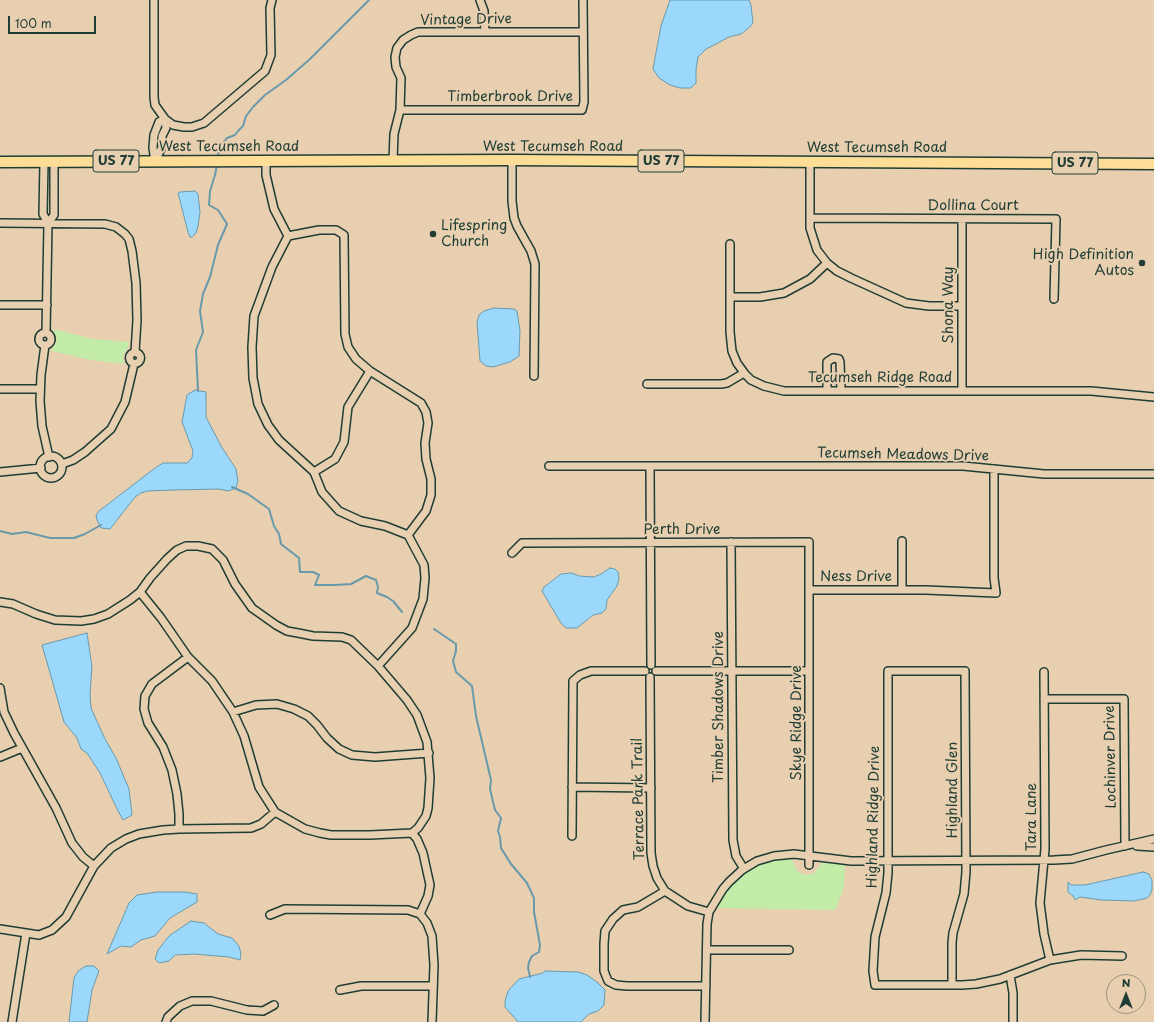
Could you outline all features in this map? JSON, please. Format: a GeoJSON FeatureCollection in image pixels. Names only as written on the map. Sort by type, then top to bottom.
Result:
{"type":"FeatureCollection","features":[{"type":"Feature","properties":{"kind":"main road","name":"West Tecumseh Road"},"geometry":{"type":"LineString","coordinates":[[0,162],[512,160],[1154,164]]}},
{"type":"Feature","properties":{"kind":"street"},"geometry":{"type":"LineString","coordinates":[[154,0],[155,105],[165,119],[173,125],[184,127],[192,127],[204,122],[265,71],[271,55],[270,1]]}},
{"type":"Feature","properties":{"kind":"street"},"geometry":{"type":"LineString","coordinates":[[480,0],[484,11],[485,32]]}},
{"type":"Feature","properties":{"kind":"street","name":"Timberbrook Drive"},"geometry":{"type":"LineString","coordinates":[[400,110],[582,110],[584,102],[583,0]]}},
{"type":"Feature","properties":{"kind":"street","name":"Vintage Drive"},"geometry":{"type":"LineString","coordinates":[[393,160],[394,134],[400,110],[401,78],[396,67],[395,57],[397,48],[403,40],[418,32],[583,32]]}},
{"type":"Feature","properties":{"kind":"street"},"geometry":{"type":"LineString","coordinates":[[155,161],[162,147],[162,136],[166,128],[165,119]]}},
{"type":"Feature","properties":{"kind":"street"},"geometry":{"type":"LineString","coordinates":[[512,160],[512,201],[514,218],[531,251],[535,264],[534,376]]}},
{"type":"Feature","properties":{"kind":"street"},"geometry":{"type":"LineString","coordinates":[[266,161],[266,175],[274,209],[288,236]]}},
{"type":"Feature","properties":{"kind":"street"},"geometry":{"type":"LineString","coordinates":[[48,223],[54,215],[49,162]]}},
{"type":"Feature","properties":{"kind":"street"},"geometry":{"type":"LineString","coordinates":[[49,162],[43,214],[48,223],[46,333],[42,334],[39,338],[41,343],[45,344],[40,389],[41,415],[49,457]]}},
{"type":"Feature","properties":{"kind":"street"},"geometry":{"type":"LineString","coordinates":[[810,162],[810,228],[814,243],[821,256],[827,263],[837,271],[906,303],[919,306],[962,306]]}},
{"type":"Feature","properties":{"kind":"street","name":"Dollina Court"},"geometry":{"type":"LineString","coordinates":[[810,218],[1056,219],[1054,299]]}},
{"type":"Feature","properties":{"kind":"street","name":"Shona Way"},"geometry":{"type":"LineString","coordinates":[[962,219],[962,391]]}},
{"type":"Feature","properties":{"kind":"street"},"geometry":{"type":"LineString","coordinates":[[0,223],[104,224],[116,227],[129,239],[136,283],[137,320],[135,352],[132,353],[129,358],[134,364],[125,402],[111,429],[86,452],[73,460],[62,464]]}},
{"type":"Feature","properties":{"kind":"street"},"geometry":{"type":"LineString","coordinates":[[288,236],[319,230],[336,230],[344,235],[345,334],[348,347],[356,359],[370,371],[421,403],[426,412],[428,423],[425,443],[426,459],[431,479],[431,495],[426,511],[408,535]]}},
{"type":"Feature","properties":{"kind":"street"},"geometry":{"type":"LineString","coordinates":[[288,236],[272,267],[254,316],[252,347],[253,378],[258,404],[268,425],[278,440],[314,472],[322,492],[339,511],[361,521],[385,526],[408,535],[424,565],[425,578],[423,599],[412,628],[378,666]]}},
{"type":"Feature","properties":{"kind":"street","name":"Tecumseh Ridge Road"},"geometry":{"type":"LineString","coordinates":[[730,244],[730,332],[732,351],[737,363],[744,373],[758,383],[772,389],[784,391],[1092,391],[1154,396]]}},
{"type":"Feature","properties":{"kind":"street"},"geometry":{"type":"LineString","coordinates":[[730,297],[760,297],[784,293],[810,279],[827,263]]}},
{"type":"Feature","properties":{"kind":"street"},"geometry":{"type":"LineString","coordinates":[[0,305],[47,305]]}},
{"type":"Feature","properties":{"kind":"street"},"geometry":{"type":"LineString","coordinates":[[827,391],[827,362],[834,358],[839,359],[841,366],[841,391]]}},
{"type":"Feature","properties":{"kind":"street"},"geometry":{"type":"LineString","coordinates":[[314,472],[335,459],[344,442],[348,407],[370,371]]}},
{"type":"Feature","properties":{"kind":"street"},"geometry":{"type":"LineString","coordinates":[[647,384],[721,384],[727,383],[744,373]]}},
{"type":"Feature","properties":{"kind":"street"},"geometry":{"type":"LineString","coordinates":[[0,389],[40,389]]}},
{"type":"Feature","properties":{"kind":"street"},"geometry":{"type":"LineString","coordinates":[[49,457],[58,459],[62,464],[61,471],[54,478],[44,475],[41,468],[43,460],[49,457]]}},
{"type":"Feature","properties":{"kind":"street","name":"Tecumseh Meadows Drive"},"geometry":{"type":"LineString","coordinates":[[549,466],[963,466],[1050,474],[1154,474]]}},
{"type":"Feature","properties":{"kind":"street"},"geometry":{"type":"LineString","coordinates":[[650,466],[651,665]]}},
{"type":"Feature","properties":{"kind":"street"},"geometry":{"type":"LineString","coordinates":[[0,472],[41,468]]}},
{"type":"Feature","properties":{"kind":"street","name":"Ness Drive"},"geometry":{"type":"LineString","coordinates":[[809,590],[936,590],[996,593],[994,578],[994,470]]}},
{"type":"Feature","properties":{"kind":"street"},"geometry":{"type":"LineString","coordinates":[[902,541],[902,590]]}},
{"type":"Feature","properties":{"kind":"street","name":"Timber Shadows Drive"},"geometry":{"type":"LineString","coordinates":[[731,542],[733,840],[736,856],[744,869]]}},
{"type":"Feature","properties":{"kind":"street","name":"Perth Drive"},"geometry":{"type":"LineString","coordinates":[[512,553],[522,543],[809,542],[809,590]]}},
{"type":"Feature","properties":{"kind":"street"},"geometry":{"type":"LineString","coordinates":[[0,602],[13,604],[55,620],[81,621],[94,619],[108,614],[125,604],[140,592],[167,558],[177,550],[186,546],[198,546],[212,549],[223,560],[252,608],[287,631],[313,636],[342,637],[351,640],[378,666],[407,700],[417,715],[426,737],[429,753],[430,778],[428,808],[426,816],[418,828],[412,833],[370,836],[330,835],[305,829],[275,812],[259,787],[244,736],[232,712],[212,681],[188,656],[140,592]]}},
{"type":"Feature","properties":{"kind":"street","name":"Skye Ridge Drive"},"geometry":{"type":"LineString","coordinates":[[809,590],[809,865]]}},
{"type":"Feature","properties":{"kind":"street"},"geometry":{"type":"LineString","coordinates":[[178,829],[179,814],[177,794],[172,770],[163,747],[148,723],[144,709],[144,696],[152,684],[188,656]]}},
{"type":"Feature","properties":{"kind":"street"},"geometry":{"type":"LineString","coordinates":[[645,671],[646,667],[651,665]]}},
{"type":"Feature","properties":{"kind":"street"},"geometry":{"type":"LineString","coordinates":[[645,671],[646,675],[650,677],[655,676],[655,667],[651,665]]}},
{"type":"Feature","properties":{"kind":"street"},"geometry":{"type":"LineString","coordinates":[[572,836],[573,681],[580,675],[592,671],[645,671]]}},
{"type":"Feature","properties":{"kind":"street"},"geometry":{"type":"LineString","coordinates":[[656,671],[809,671]]}},
{"type":"Feature","properties":{"kind":"street","name":"Highland Glen"},"geometry":{"type":"LineString","coordinates":[[888,671],[965,671],[966,861],[964,894],[953,933],[952,985]]}},
{"type":"Feature","properties":{"kind":"street","name":"Highland Ridge Drive"},"geometry":{"type":"LineString","coordinates":[[888,671],[888,861],[886,893],[875,942],[873,971],[875,985],[952,985]]}},
{"type":"Feature","properties":{"kind":"street","name":"Tara Lane"},"geometry":{"type":"LineString","coordinates":[[1044,672],[1045,860],[1040,903],[1044,934],[1050,960]]}},
{"type":"Feature","properties":{"kind":"street","name":"Terrace Park Trail"},"geometry":{"type":"LineString","coordinates":[[650,677],[651,853],[653,866],[657,878],[665,891],[688,906],[709,912]]}},
{"type":"Feature","properties":{"kind":"street"},"geometry":{"type":"LineString","coordinates":[[0,688],[4,712],[14,734],[56,808],[72,843],[83,857],[94,866]]}},
{"type":"Feature","properties":{"kind":"street","name":"Lochinver Drive"},"geometry":{"type":"LineString","coordinates":[[1044,699],[1124,699],[1127,846]]}},
{"type":"Feature","properties":{"kind":"street"},"geometry":{"type":"LineString","coordinates":[[232,712],[256,704],[277,704],[294,709],[308,716],[327,738],[339,749],[352,754],[375,757],[429,753]]}},
{"type":"Feature","properties":{"kind":"street"},"geometry":{"type":"LineString","coordinates":[[0,757],[22,748]]}},
{"type":"Feature","properties":{"kind":"street"},"geometry":{"type":"LineString","coordinates":[[572,787],[651,788]]}},
{"type":"Feature","properties":{"kind":"street"},"geometry":{"type":"LineString","coordinates":[[0,929],[39,934],[47,933],[59,925],[66,917],[94,866],[111,848],[126,839],[145,833],[163,830],[251,828],[261,824],[275,812]]}},
{"type":"Feature","properties":{"kind":"street"},"geometry":{"type":"LineString","coordinates":[[412,833],[423,853],[430,885],[428,896],[420,914]]}},
{"type":"Feature","properties":{"kind":"street"},"geometry":{"type":"LineString","coordinates":[[705,1022],[707,924],[709,912],[726,885],[744,869],[757,861],[774,856],[794,854],[842,860],[888,861],[1072,859],[1154,839]]}},
{"type":"Feature","properties":{"kind":"street"},"geometry":{"type":"LineString","coordinates":[[1127,846],[1154,847]]}},
{"type":"Feature","properties":{"kind":"street"},"geometry":{"type":"LineString","coordinates":[[665,891],[638,907],[623,910],[613,919],[605,931],[604,971],[608,981],[616,985],[627,986],[706,986]]}},
{"type":"Feature","properties":{"kind":"street"},"geometry":{"type":"LineString","coordinates":[[270,915],[285,909],[408,910],[420,914],[427,923],[432,936],[432,1022]]}},
{"type":"Feature","properties":{"kind":"street"},"geometry":{"type":"LineString","coordinates":[[12,1022],[26,933]]}},
{"type":"Feature","properties":{"kind":"street"},"geometry":{"type":"LineString","coordinates":[[707,950],[789,950]]}},
{"type":"Feature","properties":{"kind":"street"},"geometry":{"type":"LineString","coordinates":[[952,985],[988,982],[1050,960],[1080,955],[1122,956]]}},
{"type":"Feature","properties":{"kind":"street"},"geometry":{"type":"LineString","coordinates":[[1010,975],[1013,993],[1013,1022]]}},
{"type":"Feature","properties":{"kind":"street"},"geometry":{"type":"LineString","coordinates":[[340,990],[361,986],[433,986]]}},
{"type":"Feature","properties":{"kind":"street"},"geometry":{"type":"LineString","coordinates":[[166,1022],[168,1017],[180,1006],[192,1001],[211,1001],[247,1010],[263,1011],[274,1005]]}},
{"type":"Feature","properties":{"kind":"green space"},"geometry":{"type":"Polygon","coordinates":[[[53,329],[93,339],[129,342],[128,348],[123,356],[124,364],[91,360],[51,351],[57,339],[53,329]]]}},
{"type":"Feature","properties":{"kind":"green space"},"geometry":{"type":"Polygon","coordinates":[[[782,859],[792,860],[798,872],[806,875],[814,873],[823,862],[845,863],[844,887],[835,910],[714,908],[727,888],[743,873],[761,864],[782,859]]]}},
{"type":"Feature","properties":{"kind":"water"},"geometry":{"type":"Polygon","coordinates":[[[670,0],[749,0],[751,5],[753,23],[750,27],[741,34],[729,37],[706,49],[698,57],[696,83],[691,88],[680,88],[670,85],[659,78],[653,69],[661,26],[670,0]]]}},
{"type":"Feature","properties":{"kind":"water"},"geometry":{"type":"Polygon","coordinates":[[[195,191],[198,194],[200,212],[196,233],[190,237],[178,193],[195,191]]]}},
{"type":"Feature","properties":{"kind":"water"},"geometry":{"type":"Polygon","coordinates":[[[494,308],[514,309],[517,311],[520,331],[519,356],[510,362],[493,367],[486,366],[480,361],[477,322],[479,315],[484,311],[494,308]]]}},
{"type":"Feature","properties":{"kind":"water"},"geometry":{"type":"Polygon","coordinates":[[[195,390],[206,392],[206,417],[221,446],[236,469],[238,481],[236,488],[228,491],[219,489],[147,491],[135,497],[110,529],[101,528],[96,515],[99,511],[163,463],[187,463],[192,458],[193,451],[182,422],[187,395],[195,390]]]}},
{"type":"Feature","properties":{"kind":"water"},"geometry":{"type":"Polygon","coordinates":[[[610,568],[615,569],[618,572],[619,579],[617,586],[607,600],[606,609],[602,613],[593,615],[577,628],[566,628],[561,623],[542,591],[544,587],[561,574],[572,573],[579,576],[594,577],[610,568]]]}},
{"type":"Feature","properties":{"kind":"water"},"geometry":{"type":"Polygon","coordinates":[[[87,633],[92,667],[90,694],[91,708],[105,739],[116,758],[129,789],[132,815],[123,820],[100,773],[87,753],[81,749],[77,738],[64,722],[42,645],[87,633]]]}},
{"type":"Feature","properties":{"kind":"water"},"geometry":{"type":"Polygon","coordinates":[[[1143,872],[1149,874],[1152,880],[1152,890],[1147,898],[1135,901],[1101,900],[1080,897],[1075,900],[1068,892],[1068,882],[1071,885],[1085,885],[1143,872]]]}},
{"type":"Feature","properties":{"kind":"water"},"geometry":{"type":"Polygon","coordinates":[[[157,892],[185,892],[197,894],[197,902],[170,918],[155,936],[141,940],[131,947],[121,946],[107,954],[129,903],[137,895],[157,892]]]}},
{"type":"Feature","properties":{"kind":"water"},"geometry":{"type":"Polygon","coordinates":[[[191,921],[204,923],[218,934],[232,938],[239,946],[241,954],[240,960],[229,957],[194,954],[175,955],[169,961],[159,963],[155,959],[158,950],[169,936],[191,921]]]}},
{"type":"Feature","properties":{"kind":"water"},"geometry":{"type":"Polygon","coordinates":[[[86,966],[94,966],[99,971],[92,990],[87,1022],[69,1022],[74,978],[78,971],[86,966]]]}},
{"type":"Feature","properties":{"kind":"water"},"geometry":{"type":"Polygon","coordinates":[[[545,971],[578,972],[587,975],[605,990],[604,1005],[598,1011],[589,1014],[581,1022],[518,1022],[505,1007],[508,991],[519,979],[543,973],[545,971]]]}},
{"type":"Feature","properties":{"kind":"waterway"},"geometry":{"type":"LineString","coordinates":[[218,158],[219,148],[227,138],[235,135],[243,126],[246,116],[253,107],[265,95],[286,80],[310,59],[369,0]]}},
{"type":"Feature","properties":{"kind":"waterway"},"geometry":{"type":"LineString","coordinates":[[198,391],[196,350],[203,332],[200,311],[203,294],[210,277],[218,245],[227,224],[218,210],[209,205],[210,191],[217,165]]}},
{"type":"Feature","properties":{"kind":"waterway"},"geometry":{"type":"LineString","coordinates":[[232,487],[248,494],[269,509],[274,526],[279,534],[281,544],[299,558],[300,572],[313,572],[319,575],[315,585],[351,584],[366,576],[376,580],[378,587],[377,593],[393,601],[402,612]]}},
{"type":"Feature","properties":{"kind":"waterway"},"geometry":{"type":"LineString","coordinates":[[0,531],[12,534],[26,532],[50,538],[74,538],[101,525]]}},
{"type":"Feature","properties":{"kind":"waterway"},"geometry":{"type":"LineString","coordinates":[[434,629],[456,644],[456,651],[453,661],[456,672],[472,686],[476,716],[491,780],[490,789],[495,810],[501,818],[498,831],[501,848],[511,864],[527,883],[534,898],[534,912],[540,945],[539,952],[532,956],[529,962],[528,968],[530,977]]}},
{"type":"Feature","properties":{"kind":"place","name":"Lifespring Church"},"geometry":{"type":"Point","coordinates":[433,234]}},
{"type":"Feature","properties":{"kind":"place","name":"High Definition Autos"},"geometry":{"type":"Point","coordinates":[1142,263]}}]}
